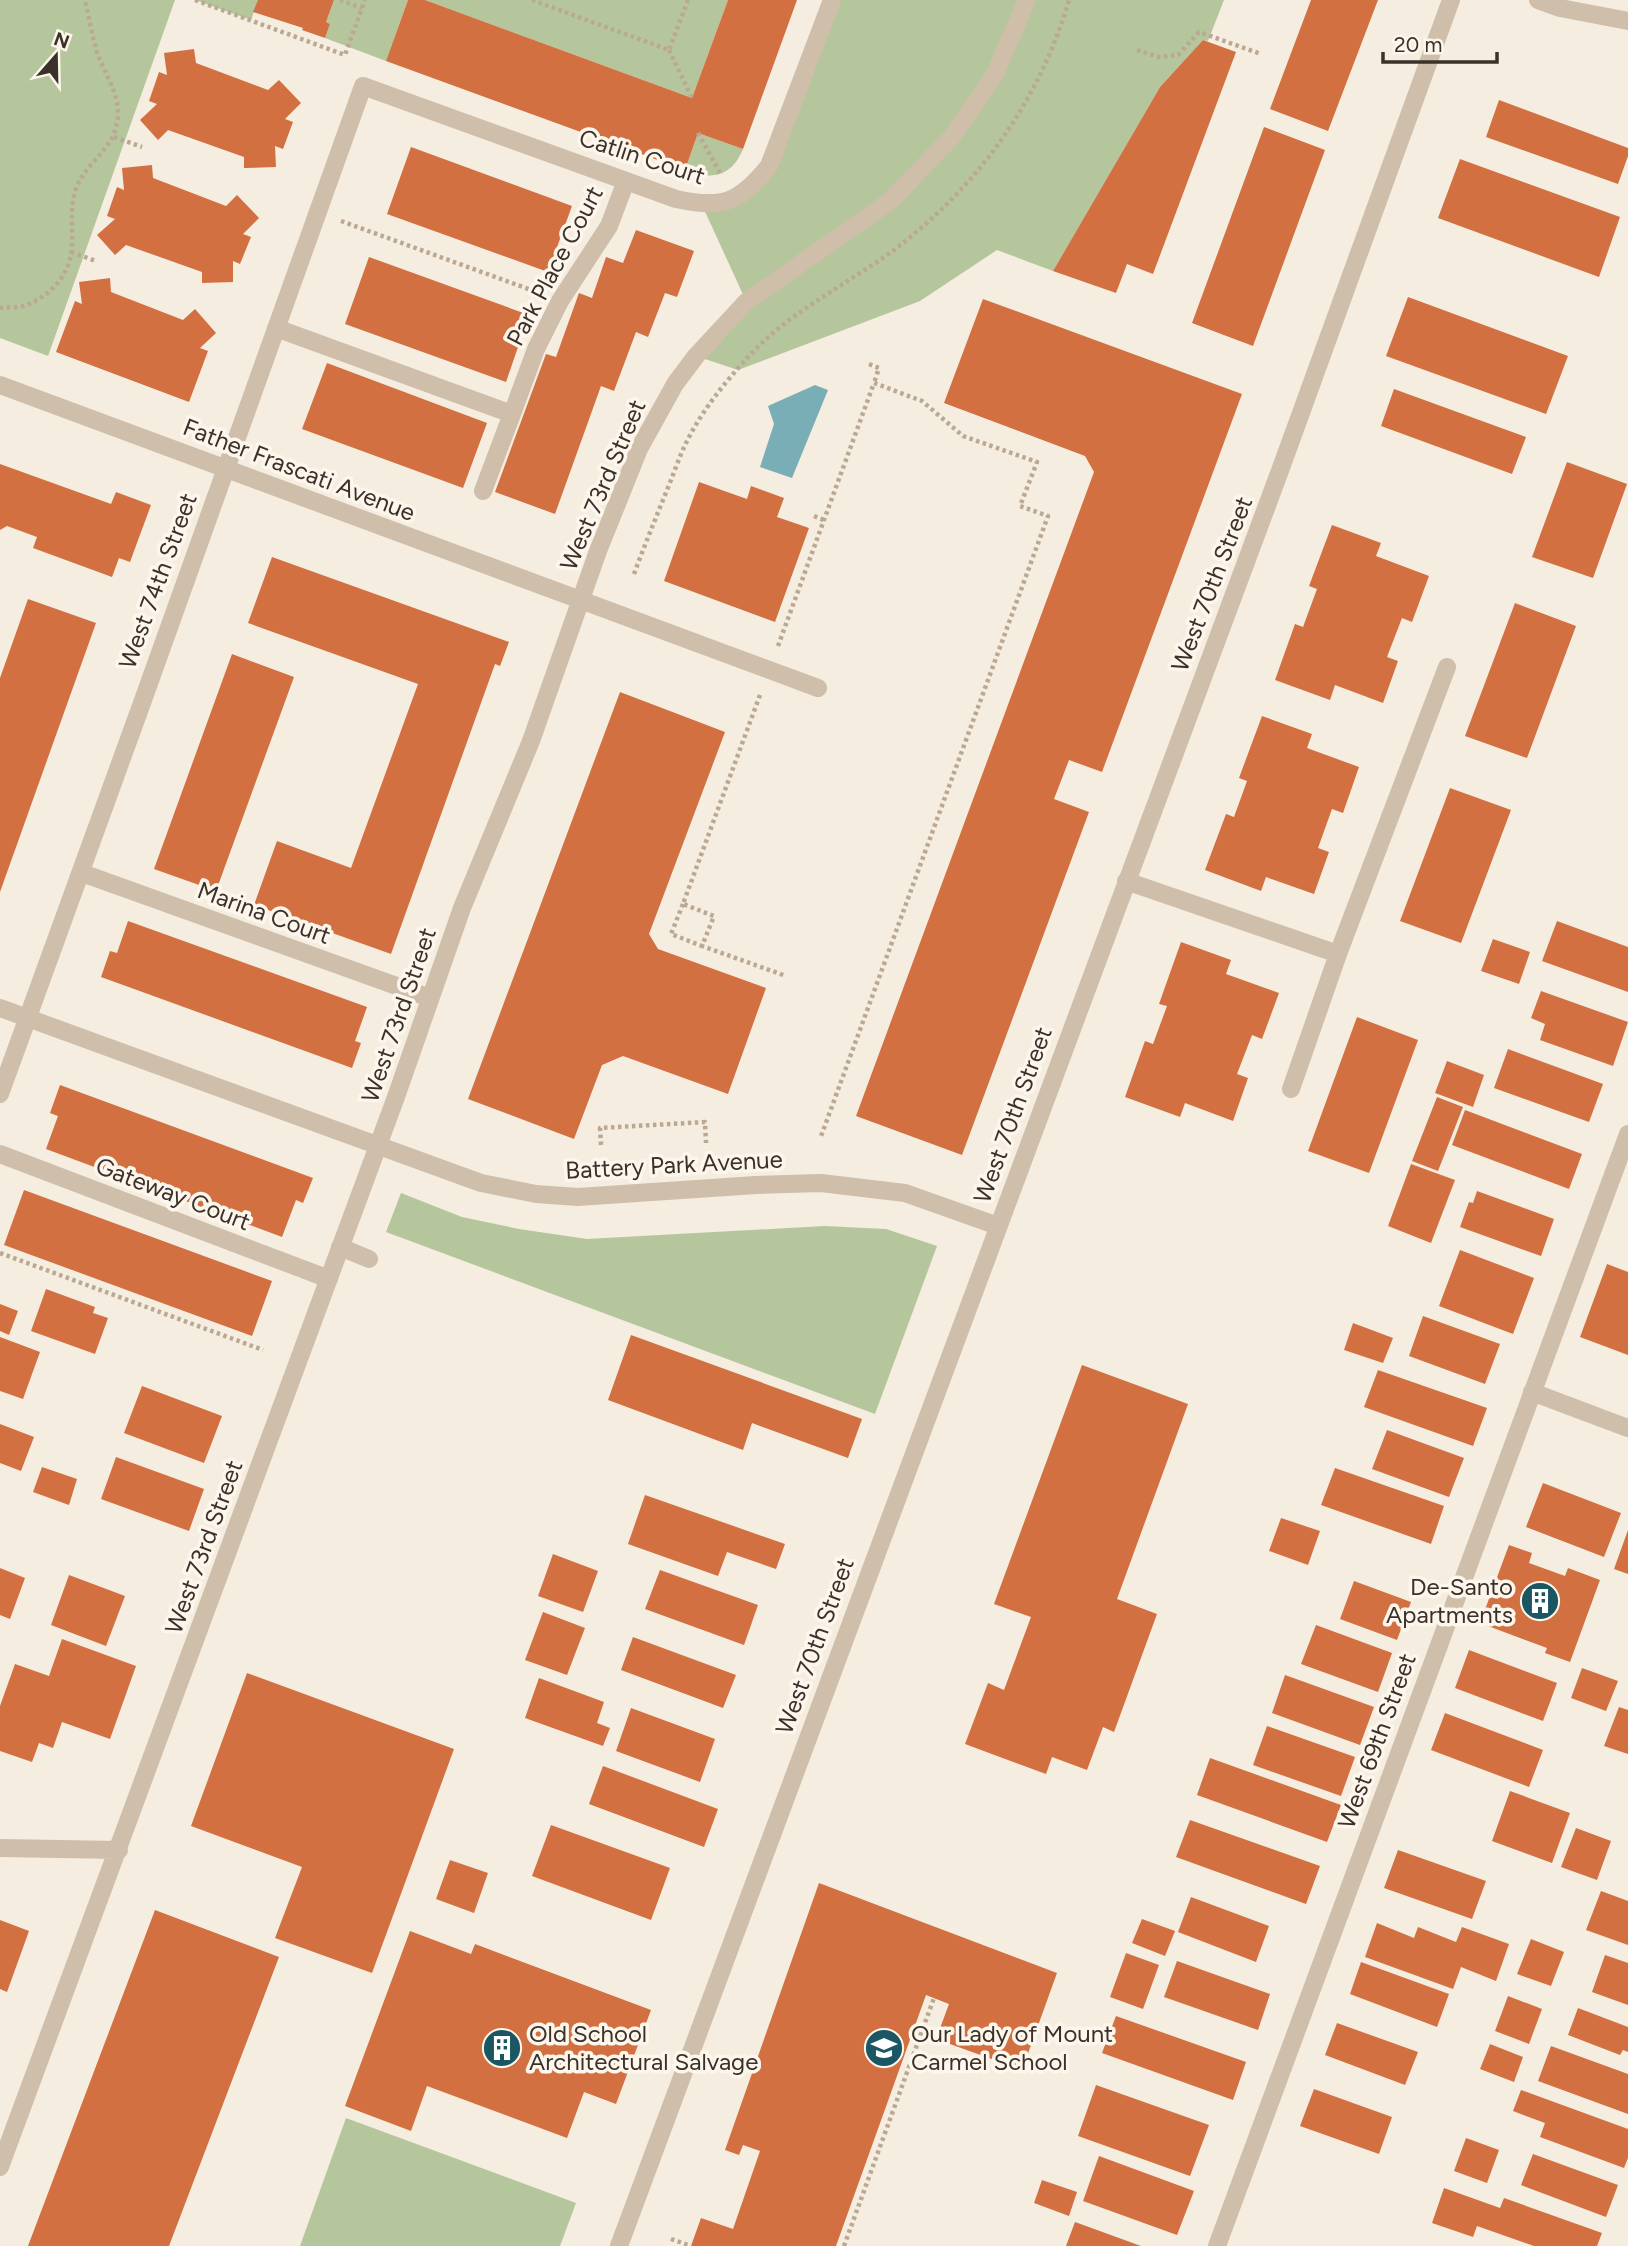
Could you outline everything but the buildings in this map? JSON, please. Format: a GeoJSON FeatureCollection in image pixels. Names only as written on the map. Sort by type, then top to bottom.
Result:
{"type":"FeatureCollection","features":[{"type":"Feature","properties":{"kind":"street","name":"Catlin Court"},"geometry":{"type":"LineString","coordinates":[[363,86],[676,199],[702,205],[725,202],[751,189],[769,166],[832,0]]}},
{"type":"Feature","properties":{"kind":"street","name":"West 73rd Street"},"geometry":{"type":"LineString","coordinates":[[0,2167],[341,1247],[462,908],[531,741],[598,551],[639,449],[675,384],[696,356],[747,302],[890,201],[951,138],[995,74],[1027,0]]}},
{"type":"Feature","properties":{"kind":"street","name":"West 70th Street"},"geometry":{"type":"LineString","coordinates":[[619,2246],[1282,464],[1451,0]]}},
{"type":"Feature","properties":{"kind":"street"},"geometry":{"type":"LineString","coordinates":[[1538,0],[1560,8],[1628,21]]}},
{"type":"Feature","properties":{"kind":"street","name":"West 74th Street"},"geometry":{"type":"LineString","coordinates":[[0,1094],[82,873],[363,86]]}},
{"type":"Feature","properties":{"kind":"street","name":"Park Place Court"},"geometry":{"type":"LineString","coordinates":[[483,491],[536,349],[560,301],[609,226],[626,181]]}},
{"type":"Feature","properties":{"kind":"street"},"geometry":{"type":"LineString","coordinates":[[276,328],[512,414]]}},
{"type":"Feature","properties":{"kind":"street","name":"Father Frascati Avenue"},"geometry":{"type":"LineString","coordinates":[[0,386],[818,688]]}},
{"type":"Feature","properties":{"kind":"street"},"geometry":{"type":"LineString","coordinates":[[1292,1089],[1338,954],[1447,667]]}},
{"type":"Feature","properties":{"kind":"street","name":"Marina Court"},"geometry":{"type":"LineString","coordinates":[[82,873],[430,998]]}},
{"type":"Feature","properties":{"kind":"street"},"geometry":{"type":"LineString","coordinates":[[1126,881],[1338,954]]}},
{"type":"Feature","properties":{"kind":"street","name":"Battery Park Avenue"},"geometry":{"type":"LineString","coordinates":[[0,1008],[481,1183],[536,1194],[578,1197],[821,1183],[905,1193],[998,1226]]}},
{"type":"Feature","properties":{"kind":"street","name":"West 69th Street"},"geometry":{"type":"LineString","coordinates":[[1217,2246],[1628,1134]]}},
{"type":"Feature","properties":{"kind":"street","name":"Gateway Court"},"geometry":{"type":"LineString","coordinates":[[0,1154],[329,1279]]}},
{"type":"Feature","properties":{"kind":"street"},"geometry":{"type":"LineString","coordinates":[[341,1247],[369,1259]]}},
{"type":"Feature","properties":{"kind":"street"},"geometry":{"type":"LineString","coordinates":[[1532,1392],[1628,1428]]}},
{"type":"Feature","properties":{"kind":"street"},"geometry":{"type":"LineString","coordinates":[[0,1848],[119,1850]]}},
{"type":"Feature","properties":{"kind":"path"},"geometry":{"type":"LineString","coordinates":[[0,308],[25,306],[63,278],[71,262],[72,201],[86,170],[99,158],[114,137],[117,101],[98,54],[85,0]]}},
{"type":"Feature","properties":{"kind":"path"},"geometry":{"type":"LineString","coordinates":[[195,0],[345,55],[365,0]]}},
{"type":"Feature","properties":{"kind":"path"},"geometry":{"type":"LineString","coordinates":[[340,0],[362,8]]}},
{"type":"Feature","properties":{"kind":"path"},"geometry":{"type":"LineString","coordinates":[[532,0],[670,50]]}},
{"type":"Feature","properties":{"kind":"path"},"geometry":{"type":"LineString","coordinates":[[688,0],[670,50],[692,98]]}},
{"type":"Feature","properties":{"kind":"path"},"geometry":{"type":"LineString","coordinates":[[634,574],[687,441],[715,396],[751,354],[779,328],[909,238],[967,183],[1008,130],[1033,89],[1069,0]]}},
{"type":"Feature","properties":{"kind":"path"},"geometry":{"type":"LineString","coordinates":[[1137,50],[1159,57],[1178,55],[1199,32],[1261,54]]}},
{"type":"Feature","properties":{"kind":"path"},"geometry":{"type":"LineString","coordinates":[[698,133],[720,174]]}},
{"type":"Feature","properties":{"kind":"path"},"geometry":{"type":"LineString","coordinates":[[114,137],[142,147]]}},
{"type":"Feature","properties":{"kind":"path"},"geometry":{"type":"LineString","coordinates":[[317,213],[560,301]]}},
{"type":"Feature","properties":{"kind":"path"},"geometry":{"type":"LineString","coordinates":[[71,252],[96,261]]}},
{"type":"Feature","properties":{"kind":"path"},"geometry":{"type":"LineString","coordinates":[[786,976],[671,934],[874,383],[879,368],[869,364]]}},
{"type":"Feature","properties":{"kind":"path"},"geometry":{"type":"LineString","coordinates":[[820,1139],[1048,516],[1020,506],[1037,462],[963,436],[922,401],[874,383]]}},
{"type":"Feature","properties":{"kind":"path"},"geometry":{"type":"LineString","coordinates":[[814,516],[824,520]]}},
{"type":"Feature","properties":{"kind":"path"},"geometry":{"type":"LineString","coordinates":[[683,904],[714,916],[702,946]]}},
{"type":"Feature","properties":{"kind":"path"},"geometry":{"type":"LineString","coordinates":[[601,1145],[600,1128],[705,1122],[706,1143]]}},
{"type":"Feature","properties":{"kind":"path"},"geometry":{"type":"LineString","coordinates":[[0,1253],[263,1350]]}},
{"type":"Feature","properties":{"kind":"path"},"geometry":{"type":"LineString","coordinates":[[844,2246],[934,1998]]}},
{"type":"Feature","properties":{"kind":"path"},"geometry":{"type":"LineString","coordinates":[[671,2239],[691,2246]]}},
{"type":"Feature","properties":{"kind":"green space"},"geometry":{"type":"Polygon","coordinates":[[[0,0],[175,0],[48,356],[0,338],[0,0]]]}},
{"type":"Feature","properties":{"kind":"green space"},"geometry":{"type":"Polygon","coordinates":[[[195,0],[258,0],[251,20],[195,0]]]}},
{"type":"Feature","properties":{"kind":"green space"},"geometry":{"type":"Polygon","coordinates":[[[334,0],[408,0],[386,61],[325,38],[330,24],[326,22],[334,0]]]}},
{"type":"Feature","properties":{"kind":"green space"},"geometry":{"type":"Polygon","coordinates":[[[425,0],[728,0],[692,98],[425,0]]]}},
{"type":"Feature","properties":{"kind":"green space"},"geometry":{"type":"Polygon","coordinates":[[[832,0],[1224,0],[1208,41],[1203,40],[1160,87],[1053,271],[997,250],[920,301],[738,370],[696,356],[746,301],[702,205],[751,189],[832,0]]]}},
{"type":"Feature","properties":{"kind":"green space"},"geometry":{"type":"Polygon","coordinates":[[[698,133],[743,149],[733,166],[712,175],[685,170],[698,133]]]}},
{"type":"Feature","properties":{"kind":"green space"},"geometry":{"type":"Polygon","coordinates":[[[401,1193],[462,1217],[587,1239],[825,1226],[886,1229],[937,1246],[875,1414],[386,1232],[401,1193]]]}},
{"type":"Feature","properties":{"kind":"green space"},"geometry":{"type":"Polygon","coordinates":[[[346,2118],[576,2203],[560,2246],[300,2246],[346,2118]]]}},
{"type":"Feature","properties":{"kind":"water"},"geometry":{"type":"Polygon","coordinates":[[[815,385],[828,390],[792,478],[760,467],[774,424],[768,406],[815,385]]]}},
{"type":"Feature","properties":{"kind":"place","name":"De-Santo Apartments"},"geometry":{"type":"Point","coordinates":[1540,1601]}},
{"type":"Feature","properties":{"kind":"place","name":"Old School Architectural Salvage"},"geometry":{"type":"Point","coordinates":[502,2048]}},
{"type":"Feature","properties":{"kind":"place","name":"Our Lady of Mount Carmel School"},"geometry":{"type":"Point","coordinates":[884,2048]}}]}
